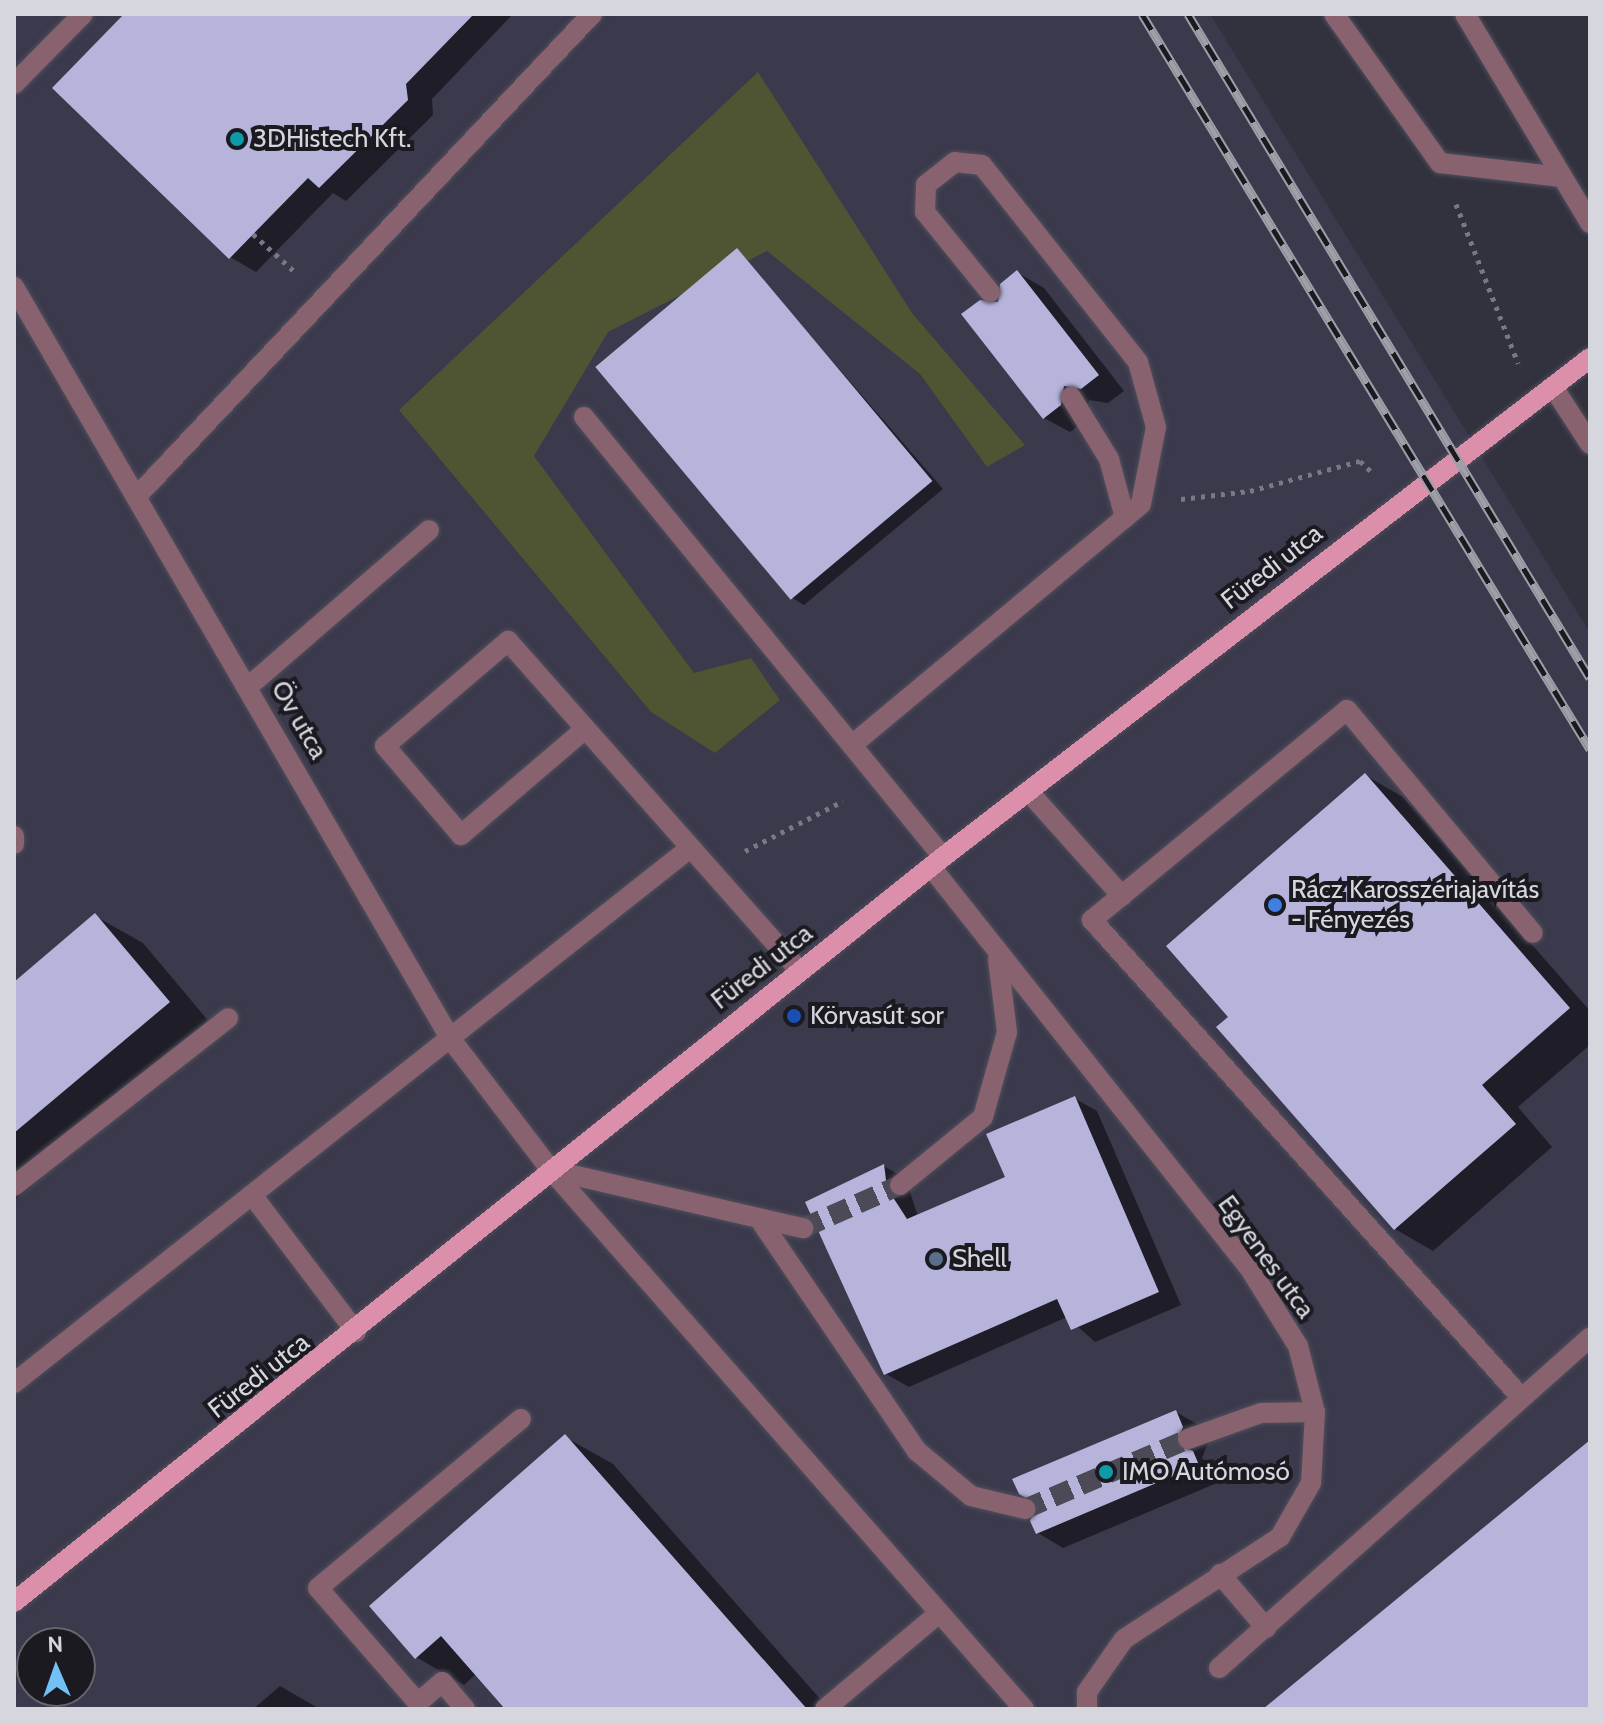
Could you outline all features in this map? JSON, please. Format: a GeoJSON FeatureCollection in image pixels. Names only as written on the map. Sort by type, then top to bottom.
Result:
{"type":"FeatureCollection","features":[{"type":"Feature","properties":{"kind":"main road","name":"Füredi utca"},"geometry":{"type":"LineString","coordinates":[[14,1602],[356,1332],[799,970],[1402,498],[1590,358]]}},
{"type":"Feature","properties":{"kind":"street"},"geometry":{"type":"LineString","coordinates":[[14,84],[83,14]]}},
{"type":"Feature","properties":{"kind":"street"},"geometry":{"type":"LineString","coordinates":[[140,493],[592,14]]}},
{"type":"Feature","properties":{"kind":"street"},"geometry":{"type":"LineString","coordinates":[[1334,14],[1440,163],[1561,177]]}},
{"type":"Feature","properties":{"kind":"street"},"geometry":{"type":"LineString","coordinates":[[1465,14],[1590,223]]}},
{"type":"Feature","properties":{"kind":"street"},"geometry":{"type":"LineString","coordinates":[[852,745],[1141,504],[1156,427],[1138,362],[982,165],[955,162],[926,185],[925,212],[990,292]]}},
{"type":"Feature","properties":{"kind":"street","name":"Öv utca"},"geometry":{"type":"LineString","coordinates":[[14,287],[140,493],[450,1038],[551,1170]]}},
{"type":"Feature","properties":{"kind":"street"},"geometry":{"type":"LineString","coordinates":[[1553,387],[1590,444]]}},
{"type":"Feature","properties":{"kind":"street"},"geometry":{"type":"LineString","coordinates":[[1071,397],[1109,459],[1125,518]]}},
{"type":"Feature","properties":{"kind":"street","name":"Egyenes utca"},"geometry":{"type":"LineString","coordinates":[[584,417],[883,781],[998,960],[1250,1269],[1298,1346],[1315,1412],[1311,1483],[1280,1537],[1124,1639],[1087,1692],[1087,1709]]}},
{"type":"Feature","properties":{"kind":"street"},"geometry":{"type":"LineString","coordinates":[[249,686],[429,530]]}},
{"type":"Feature","properties":{"kind":"street"},"geometry":{"type":"LineString","coordinates":[[584,730],[461,835],[385,746],[508,641],[799,970]]}},
{"type":"Feature","properties":{"kind":"street"},"geometry":{"type":"LineString","coordinates":[[1521,1397],[1092,920],[1347,710],[1533,933]]}},
{"type":"Feature","properties":{"kind":"street"},"geometry":{"type":"LineString","coordinates":[[1028,791],[1122,896]]}},
{"type":"Feature","properties":{"kind":"street"},"geometry":{"type":"LineString","coordinates":[[14,836],[14,844]]}},
{"type":"Feature","properties":{"kind":"street"},"geometry":{"type":"LineString","coordinates":[[14,1383],[690,848]]}},
{"type":"Feature","properties":{"kind":"street"},"geometry":{"type":"LineString","coordinates":[[900,1185],[983,1117],[1007,1032],[998,960]]}},
{"type":"Feature","properties":{"kind":"street"},"geometry":{"type":"LineString","coordinates":[[14,1186],[228,1018]]}},
{"type":"Feature","properties":{"kind":"street"},"geometry":{"type":"LineString","coordinates":[[551,1170],[762,1223],[803,1228]]}},
{"type":"Feature","properties":{"kind":"street"},"geometry":{"type":"LineString","coordinates":[[551,1170],[1024,1709]]}},
{"type":"Feature","properties":{"kind":"street"},"geometry":{"type":"LineString","coordinates":[[252,1195],[356,1332]]}},
{"type":"Feature","properties":{"kind":"street"},"geometry":{"type":"LineString","coordinates":[[762,1223],[917,1451],[971,1496],[1025,1509]]}},
{"type":"Feature","properties":{"kind":"street"},"geometry":{"type":"LineString","coordinates":[[1219,1668],[1590,1337]]}},
{"type":"Feature","properties":{"kind":"street"},"geometry":{"type":"LineString","coordinates":[[1188,1439],[1261,1413],[1315,1412]]}},
{"type":"Feature","properties":{"kind":"street"},"geometry":{"type":"LineString","coordinates":[[465,1709],[442,1682],[418,1703],[318,1588],[521,1419]]}},
{"type":"Feature","properties":{"kind":"street"},"geometry":{"type":"LineString","coordinates":[[1220,1574],[1266,1628]]}},
{"type":"Feature","properties":{"kind":"street"},"geometry":{"type":"LineString","coordinates":[[825,1709],[939,1613]]}},
{"type":"Feature","properties":{"kind":"path"},"geometry":{"type":"LineString","coordinates":[[1440,163],[1533,401]]}},
{"type":"Feature","properties":{"kind":"path"},"geometry":{"type":"LineString","coordinates":[[253,234],[324,298]]}},
{"type":"Feature","properties":{"kind":"path"},"geometry":{"type":"LineString","coordinates":[[1141,504],[1250,491],[1360,461],[1402,498]]}},
{"type":"Feature","properties":{"kind":"path"},"geometry":{"type":"LineString","coordinates":[[709,870],[883,781]]}},
{"type":"Feature","properties":{"kind":"shaded area"},"geometry":{"type":"Polygon","coordinates":[[[14,14],[1210,14],[1590,633],[1590,1709],[14,1709],[14,14]]]}},
{"type":"Feature","properties":{"kind":"green space"},"geometry":{"type":"Polygon","coordinates":[[[758,72],[912,313],[1025,445],[987,467],[920,374],[767,251],[608,332],[534,456],[694,673],[751,658],[780,700],[715,753],[651,712],[399,410],[758,72]]]}},
{"type":"Feature","properties":{"kind":"building","name":"3DHistech Kft."},"geometry":{"type":"Polygon","coordinates":[[[124,14],[474,14],[406,84],[408,100],[319,188],[308,178],[229,259],[52,88],[124,14]]]}},
{"type":"Feature","properties":{"kind":"building"},"geometry":{"type":"Polygon","coordinates":[[[737,248],[932,481],[791,600],[595,367],[737,248]]]}},
{"type":"Feature","properties":{"kind":"building"},"geometry":{"type":"Polygon","coordinates":[[[1017,270],[1099,375],[1081,389],[1064,386],[1061,405],[1043,419],[961,314],[980,300],[998,302],[1000,284],[1017,270]]]}},
{"type":"Feature","properties":{"kind":"building"},"geometry":{"type":"Polygon","coordinates":[[[1365,773],[1570,1008],[1482,1085],[1516,1124],[1394,1230],[1216,1027],[1228,1017],[1166,946],[1365,773]]]}},
{"type":"Feature","properties":{"kind":"building"},"geometry":{"type":"Polygon","coordinates":[[[95,913],[170,1002],[14,1133],[14,982],[95,913]]]}},
{"type":"Feature","properties":{"kind":"building"},"geometry":{"type":"Polygon","coordinates":[[[1075,1096],[1159,1292],[1071,1330],[1057,1299],[884,1375],[805,1202],[884,1164],[887,1188],[907,1219],[1005,1177],[986,1134],[1075,1096]]]}},
{"type":"Feature","properties":{"kind":"building","name":"IMO Autómosó"},"geometry":{"type":"Polygon","coordinates":[[[1176,1410],[1183,1427],[1176,1444],[1193,1451],[1199,1465],[1036,1534],[1030,1521],[1037,1505],[1019,1494],[1012,1479],[1176,1410]]]}},
{"type":"Feature","properties":{"kind":"building"},"geometry":{"type":"Polygon","coordinates":[[[565,1434],[807,1709],[505,1709],[441,1636],[415,1659],[369,1606],[565,1434]]]}},
{"type":"Feature","properties":{"kind":"building"},"geometry":{"type":"Polygon","coordinates":[[[1590,1440],[1590,1709],[1263,1709],[1590,1440]]]}},
{"type":"Feature","properties":{"kind":"tunnel"},"geometry":{"type":"LineString","coordinates":[[803,1228],[900,1185]]}},
{"type":"Feature","properties":{"kind":"tunnel"},"geometry":{"type":"LineString","coordinates":[[1025,1509],[1188,1439]]}},
{"type":"Feature","properties":{"kind":"railway"},"geometry":{"type":"LineString","coordinates":[[1142,14],[1590,749]]}},
{"type":"Feature","properties":{"kind":"railway"},"geometry":{"type":"LineString","coordinates":[[1188,14],[1590,678]]}},
{"type":"Feature","properties":{"kind":"place","name":"3DHistech Kft."},"geometry":{"type":"Point","coordinates":[237,139]}},
{"type":"Feature","properties":{"kind":"place","name":"Rácz Karosszériajavítás - Fényezés"},"geometry":{"type":"Point","coordinates":[1275,905]}},
{"type":"Feature","properties":{"kind":"place","name":"Körvasút sor"},"geometry":{"type":"Point","coordinates":[794,1016]}},
{"type":"Feature","properties":{"kind":"place","name":"Shell"},"geometry":{"type":"Point","coordinates":[936,1259]}},
{"type":"Feature","properties":{"kind":"place","name":"IMO Autómosó"},"geometry":{"type":"Point","coordinates":[1106,1472]}}]}
